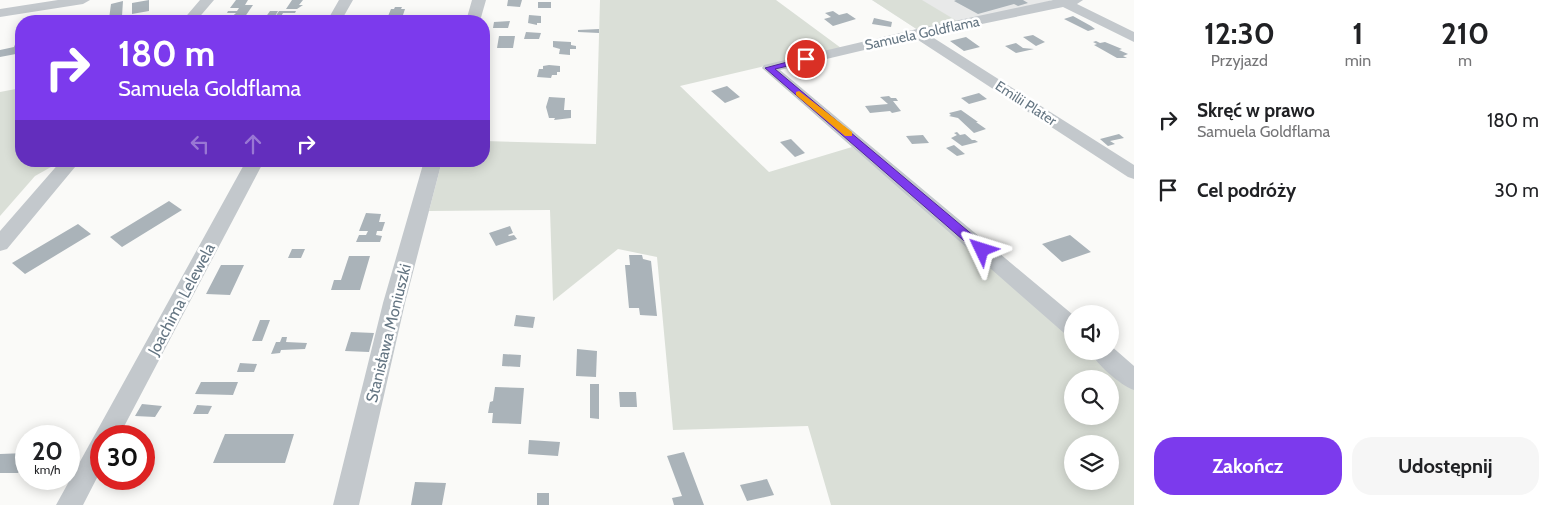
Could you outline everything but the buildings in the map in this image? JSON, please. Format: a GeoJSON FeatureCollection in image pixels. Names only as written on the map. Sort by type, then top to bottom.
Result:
{"type":"FeatureCollection","features":[{"type":"Feature","properties":{"kind":"street"},"geometry":{"type":"LineString","coordinates":[[0,13],[83,0]]}},
{"type":"Feature","properties":{"kind":"street"},"geometry":{"type":"LineString","coordinates":[[194,15],[207,0]]}},
{"type":"Feature","properties":{"kind":"street"},"geometry":{"type":"LineString","coordinates":[[337,15],[346,0]]}},
{"type":"Feature","properties":{"kind":"street"},"geometry":{"type":"LineString","coordinates":[[475,15],[479,0]]}},
{"type":"Feature","properties":{"kind":"street"},"geometry":{"type":"LineString","coordinates":[[1067,1],[1134,38]]}},
{"type":"Feature","properties":{"kind":"street","name":"Samuela Goldflama"},"geometry":{"type":"LineString","coordinates":[[1064,320],[769,68],[917,33],[1067,1]]}},
{"type":"Feature","properties":{"kind":"street","name":"Emilii Plater"},"geometry":{"type":"LineString","coordinates":[[917,33],[1134,173]]}},
{"type":"Feature","properties":{"kind":"street"},"geometry":{"type":"LineString","coordinates":[[0,244],[66,167]]}},
{"type":"Feature","properties":{"kind":"street","name":"Joachima Lelewela"},"geometry":{"type":"LineString","coordinates":[[112,425],[252,167]]}},
{"type":"Feature","properties":{"kind":"street","name":"Stanisława Moniuszki"},"geometry":{"type":"LineString","coordinates":[[346,505],[394,303],[431,167]]}},
{"type":"Feature","properties":{"kind":"street"},"geometry":{"type":"LineString","coordinates":[[1111,360],[1134,380]]}},
{"type":"Feature","properties":{"kind":"street"},"geometry":{"type":"LineString","coordinates":[[69,505],[90,466]]}},
{"type":"Feature","properties":{"kind":"shaded area"},"geometry":{"type":"Polygon","coordinates":[[[600,0],[776,0],[841,48],[680,86],[769,172],[852,147],[1064,328],[1064,360],[1102,360],[1114,370],[1064,370],[1064,425],[1119,425],[1119,374],[1134,387],[1134,505],[831,505],[808,426],[673,430],[657,257],[618,249],[553,301],[550,210],[429,211],[440,167],[490,167],[490,141],[596,144],[600,0]]]}},
{"type":"Feature","properties":{"kind":"shaded area"},"geometry":{"type":"Polygon","coordinates":[[[872,0],[1050,0],[1051,1],[918,30],[872,0]]]}},
{"type":"Feature","properties":{"kind":"shaded area"},"geometry":{"type":"Polygon","coordinates":[[[872,0],[922,0],[957,21],[918,30],[872,0]]]}},
{"type":"Feature","properties":{"kind":"shaded area"},"geometry":{"type":"Polygon","coordinates":[[[15,89],[15,167],[51,167],[35,176],[0,216],[0,92],[15,89]]]}},
{"type":"Feature","properties":{"kind":"slow traffic"},"geometry":{"type":"LineString","coordinates":[[799,93],[848,134]]}},
{"type":"Feature","properties":{"kind":"route"},"geometry":{"type":"LineString","coordinates":[[806,59],[769,68],[982,250]]}}]}
